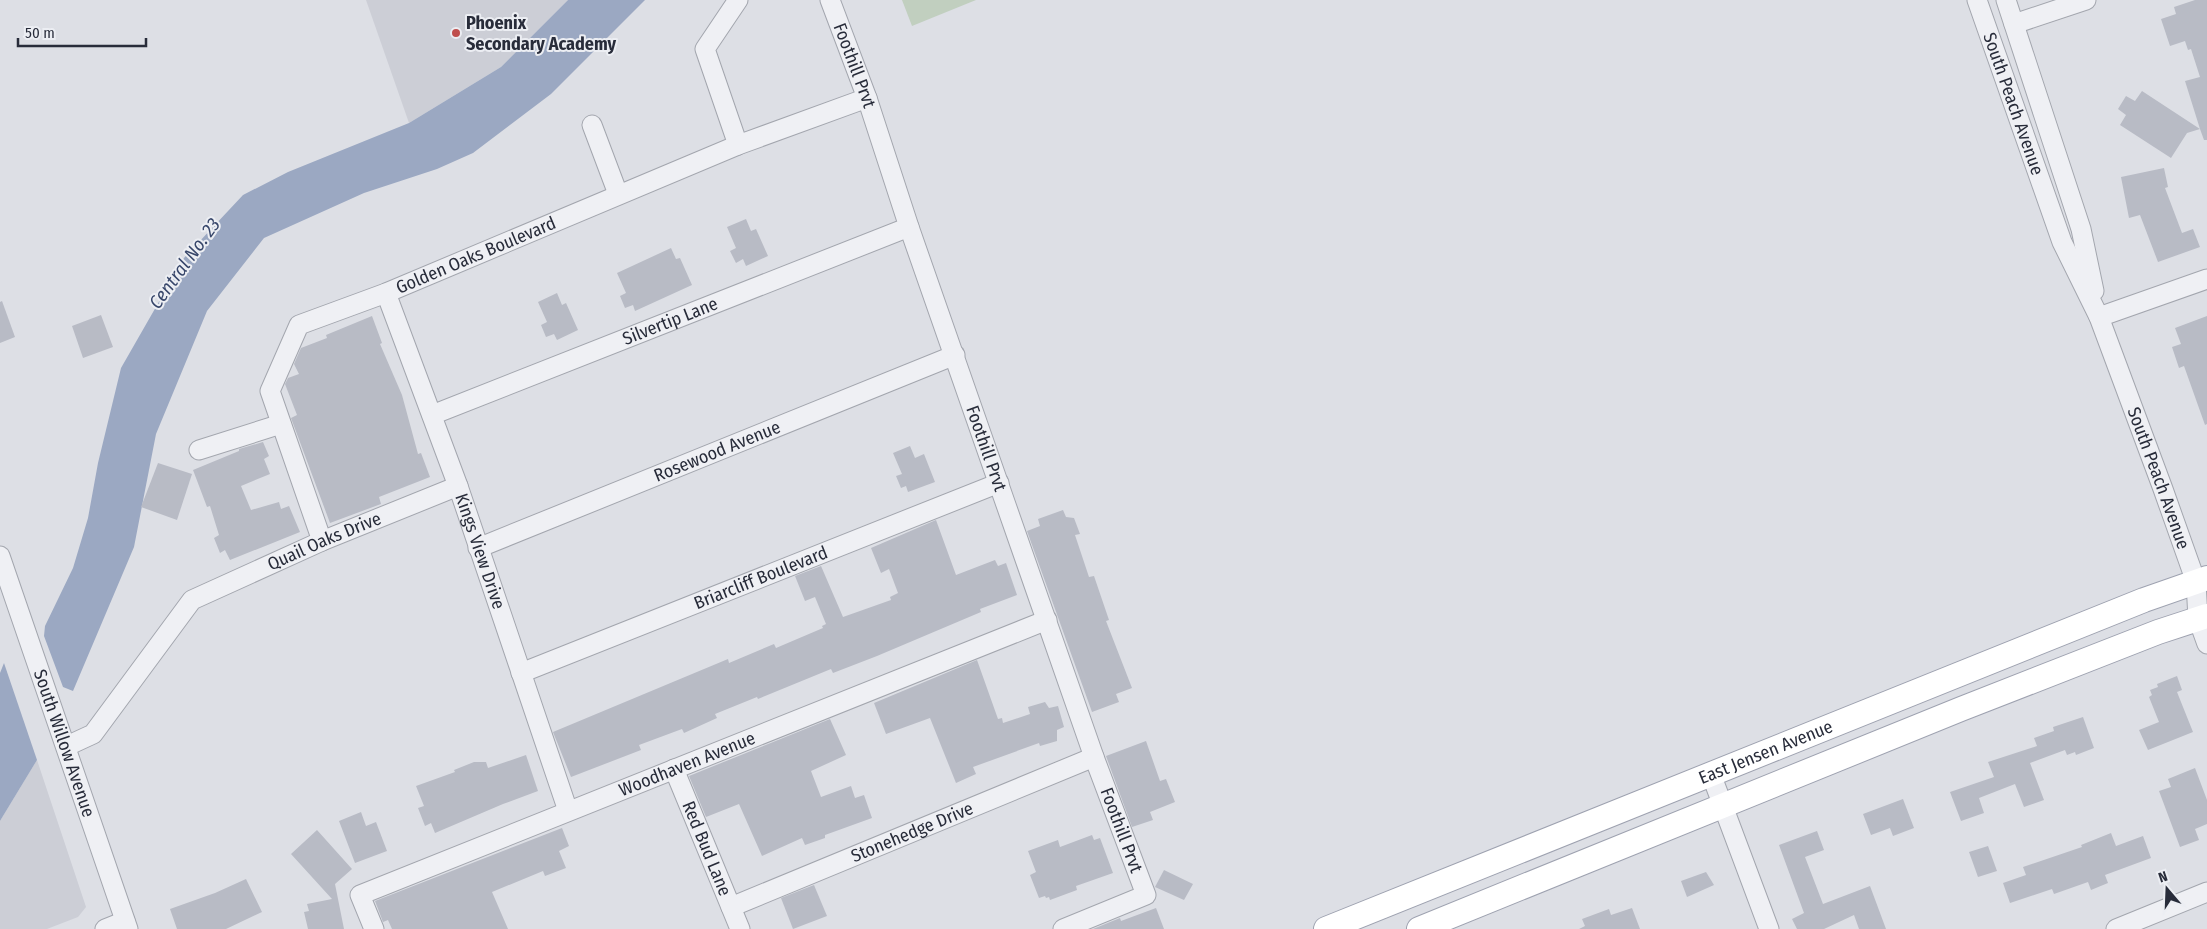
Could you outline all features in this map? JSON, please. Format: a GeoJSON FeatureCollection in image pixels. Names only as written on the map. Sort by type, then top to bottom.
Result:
{"type":"FeatureCollection","features":[{"type":"Feature","properties":{"kind":"main road","name":"East Jensen Avenue"},"geometry":{"type":"LineString","coordinates":[[1326,929],[2144,600],[2202,580]]}},
{"type":"Feature","properties":{"kind":"main road","name":"East Jensen Avenue"},"geometry":{"type":"LineString","coordinates":[[1419,929],[1961,709],[2203,617]]}},
{"type":"Feature","properties":{"kind":"street"},"geometry":{"type":"LineString","coordinates":[[738,0],[705,49],[738,145]]}},
{"type":"Feature","properties":{"kind":"street","name":"Foothill Prvt"},"geometry":{"type":"LineString","coordinates":[[830,0],[867,98],[909,226],[956,355],[1094,757],[1146,895],[1063,929]]}},
{"type":"Feature","properties":{"kind":"street","name":"South Peach Avenue"},"geometry":{"type":"LineString","coordinates":[[1977,0],[2062,242],[2099,317],[2202,580],[2203,617],[2207,644]]}},
{"type":"Feature","properties":{"kind":"street","name":"South Peach Avenue"},"geometry":{"type":"LineString","coordinates":[[2006,0],[2081,229],[2099,317]]}},
{"type":"Feature","properties":{"kind":"street"},"geometry":{"type":"LineString","coordinates":[[2014,24],[2086,0]]}},
{"type":"Feature","properties":{"kind":"street","name":"Golden Oaks Boulevard"},"geometry":{"type":"LineString","coordinates":[[322,541],[270,391],[299,325],[386,293],[738,145],[867,98]]}},
{"type":"Feature","properties":{"kind":"street"},"geometry":{"type":"LineString","coordinates":[[592,125],[618,194]]}},
{"type":"Feature","properties":{"kind":"street","name":"Silvertip Lane"},"geometry":{"type":"LineString","coordinates":[[432,415],[909,226]]}},
{"type":"Feature","properties":{"kind":"street"},"geometry":{"type":"LineString","coordinates":[[2099,317],[2207,279]]}},
{"type":"Feature","properties":{"kind":"street","name":"Kings View Drive"},"geometry":{"type":"LineString","coordinates":[[386,293],[458,486],[568,811]]}},
{"type":"Feature","properties":{"kind":"street","name":"Rosewood Avenue"},"geometry":{"type":"LineString","coordinates":[[478,548],[956,355]]}},
{"type":"Feature","properties":{"kind":"street"},"geometry":{"type":"LineString","coordinates":[[199,450],[281,424]]}},
{"type":"Feature","properties":{"kind":"street","name":"Briarcliff Boulevard"},"geometry":{"type":"LineString","coordinates":[[521,673],[999,483]]}},
{"type":"Feature","properties":{"kind":"street","name":"Quail Oaks Drive"},"geometry":{"type":"LineString","coordinates":[[67,746],[93,734],[192,600],[322,541],[458,486]]}},
{"type":"Feature","properties":{"kind":"street","name":"South Willow Avenue"},"geometry":{"type":"LineString","coordinates":[[0,556],[67,746],[127,925]]}},
{"type":"Feature","properties":{"kind":"street","name":"Woodhaven Avenue"},"geometry":{"type":"LineString","coordinates":[[374,929],[360,895],[1046,620]]}},
{"type":"Feature","properties":{"kind":"street","name":"Stonehedge Drive"},"geometry":{"type":"LineString","coordinates":[[731,906],[1094,757]]}},
{"type":"Feature","properties":{"kind":"street","name":"Red Bud Lane"},"geometry":{"type":"LineString","coordinates":[[674,769],[740,929]]}},
{"type":"Feature","properties":{"kind":"street"},"geometry":{"type":"LineString","coordinates":[[1711,774],[1769,929]]}},
{"type":"Feature","properties":{"kind":"street"},"geometry":{"type":"LineString","coordinates":[[2116,929],[2207,892]]}},
{"type":"Feature","properties":{"kind":"street"},"geometry":{"type":"LineString","coordinates":[[106,929],[127,925]]}},
{"type":"Feature","properties":{"kind":"shaded area","name":"Phoenix Secondary Academy"},"geometry":{"type":"Polygon","coordinates":[[[366,0],[568,0],[501,67],[409,123],[366,0]]]}},
{"type":"Feature","properties":{"kind":"shaded area"},"geometry":{"type":"Polygon","coordinates":[[[37,760],[86,907],[78,917],[47,929],[0,929],[0,821],[37,760]]]}},
{"type":"Feature","properties":{"kind":"green space"},"geometry":{"type":"Polygon","coordinates":[[[902,0],[976,0],[912,26],[902,0]]]}},
{"type":"Feature","properties":{"kind":"water","name":"Central No. 23"},"geometry":{"type":"Polygon","coordinates":[[[568,0],[645,0],[551,94],[473,153],[437,169],[364,193],[264,238],[207,311],[156,434],[134,547],[73,691],[63,687],[44,636],[45,626],[73,568],[88,518],[98,463],[121,368],[184,258],[243,195],[288,172],[409,123],[501,67],[568,0]]]}},
{"type":"Feature","properties":{"kind":"water"},"geometry":{"type":"Polygon","coordinates":[[[4,663],[37,760],[0,821],[0,673],[4,663]]]}},
{"type":"Feature","properties":{"kind":"building"},"geometry":{"type":"Polygon","coordinates":[[[2195,0],[2207,0],[2207,140],[2204,140],[2185,81],[2200,77],[2191,49],[2188,50],[2185,41],[2170,46],[2161,19],[2176,14],[2174,7],[2195,0]]]}},
{"type":"Feature","properties":{"kind":"building"},"geometry":{"type":"Polygon","coordinates":[[[2142,91],[2200,129],[2187,133],[2171,158],[2120,125],[2126,115],[2118,109],[2126,96],[2135,101],[2142,91]]]}},
{"type":"Feature","properties":{"kind":"building"},"geometry":{"type":"Polygon","coordinates":[[[2164,168],[2168,187],[2165,188],[2182,233],[2193,229],[2200,247],[2158,262],[2140,215],[2129,218],[2121,177],[2164,168]]]}},
{"type":"Feature","properties":{"kind":"building"},"geometry":{"type":"Polygon","coordinates":[[[746,219],[751,231],[756,229],[768,256],[746,266],[743,259],[736,263],[730,251],[736,248],[727,227],[746,219]]]}},
{"type":"Feature","properties":{"kind":"building"},"geometry":{"type":"Polygon","coordinates":[[[671,248],[676,259],[680,258],[692,285],[635,311],[633,305],[625,308],[620,296],[626,293],[617,273],[671,248]]]}},
{"type":"Feature","properties":{"kind":"building"},"geometry":{"type":"Polygon","coordinates":[[[557,293],[562,305],[566,303],[578,330],[557,340],[554,334],[546,337],[541,325],[547,322],[538,302],[557,293]]]}},
{"type":"Feature","properties":{"kind":"building"},"geometry":{"type":"Polygon","coordinates":[[[2,301],[15,337],[0,343],[0,302],[2,301]]]}},
{"type":"Feature","properties":{"kind":"building"},"geometry":{"type":"Polygon","coordinates":[[[101,315],[113,347],[83,358],[72,326],[101,315]]]}},
{"type":"Feature","properties":{"kind":"building"},"geometry":{"type":"Polygon","coordinates":[[[372,316],[382,343],[380,344],[402,395],[418,454],[421,453],[430,477],[379,497],[381,504],[330,523],[291,418],[297,415],[285,384],[288,378],[299,374],[294,364],[301,348],[327,338],[326,335],[372,316]]]}},
{"type":"Feature","properties":{"kind":"building"},"geometry":{"type":"Polygon","coordinates":[[[2207,316],[2207,424],[2205,425],[2184,366],[2179,368],[2172,347],[2181,344],[2175,328],[2207,316]]]}},
{"type":"Feature","properties":{"kind":"building"},"geometry":{"type":"Polygon","coordinates":[[[263,442],[269,456],[264,459],[270,474],[241,486],[251,510],[279,502],[281,509],[289,506],[300,532],[230,560],[225,550],[220,553],[214,538],[219,535],[210,506],[207,507],[193,470],[239,451],[239,449],[263,442]]]}},
{"type":"Feature","properties":{"kind":"building"},"geometry":{"type":"Polygon","coordinates":[[[910,446],[915,458],[924,454],[935,482],[908,492],[906,486],[901,488],[896,476],[902,474],[893,453],[910,446]]]}},
{"type":"Feature","properties":{"kind":"building"},"geometry":{"type":"Polygon","coordinates":[[[158,463],[192,474],[177,520],[141,507],[158,463]]]}},
{"type":"Feature","properties":{"kind":"building"},"geometry":{"type":"Polygon","coordinates":[[[1063,510],[1066,517],[1074,518],[1080,534],[1075,535],[1089,577],[1094,576],[1109,620],[1106,621],[1132,688],[1116,694],[1119,702],[1092,712],[1027,531],[1040,526],[1038,519],[1063,510]]]}},
{"type":"Feature","properties":{"kind":"building"},"geometry":{"type":"Polygon","coordinates":[[[936,520],[956,575],[995,560],[998,566],[1006,563],[1017,595],[980,609],[981,612],[877,656],[833,673],[831,669],[758,699],[757,697],[715,714],[717,718],[684,733],[682,729],[639,745],[641,750],[571,777],[553,732],[728,659],[729,663],[774,644],[776,648],[823,628],[822,626],[826,624],[815,597],[805,601],[795,576],[821,566],[843,617],[891,600],[890,597],[898,593],[889,569],[881,573],[871,548],[936,520]]]}},
{"type":"Feature","properties":{"kind":"building"},"geometry":{"type":"Polygon","coordinates":[[[977,660],[998,719],[1002,718],[1003,723],[1030,714],[1028,707],[1045,702],[1049,708],[1058,706],[1064,727],[1057,730],[1057,741],[1040,746],[1039,743],[973,767],[976,774],[956,783],[930,718],[886,734],[874,703],[977,660]]]}},
{"type":"Feature","properties":{"kind":"building"},"geometry":{"type":"Polygon","coordinates":[[[2177,676],[2182,690],[2177,692],[2193,732],[2148,750],[2139,730],[2159,722],[2149,697],[2152,695],[2150,690],[2158,687],[2157,684],[2177,676]]]}},
{"type":"Feature","properties":{"kind":"building"},"geometry":{"type":"Polygon","coordinates":[[[2083,717],[2094,748],[2076,755],[2075,752],[2067,755],[2065,750],[2030,763],[2044,800],[2024,807],[2015,784],[1979,798],[1984,813],[1961,821],[1950,792],[1994,777],[1988,762],[2037,746],[2034,738],[2054,731],[2053,727],[2083,717]]]}},
{"type":"Feature","properties":{"kind":"building"},"geometry":{"type":"Polygon","coordinates":[[[830,719],[846,755],[811,771],[821,797],[851,786],[855,798],[864,795],[872,818],[825,835],[825,838],[805,845],[802,838],[762,856],[739,804],[706,817],[689,776],[830,719]]]}},
{"type":"Feature","properties":{"kind":"building"},"geometry":{"type":"Polygon","coordinates":[[[1146,741],[1160,781],[1166,779],[1175,802],[1150,812],[1153,820],[1132,827],[1106,756],[1146,741]]]}},
{"type":"Feature","properties":{"kind":"building"},"geometry":{"type":"Polygon","coordinates":[[[526,755],[538,791],[435,833],[431,823],[425,826],[418,808],[424,806],[416,786],[455,772],[454,770],[474,762],[486,762],[488,768],[526,755]]]}},
{"type":"Feature","properties":{"kind":"building"},"geometry":{"type":"Polygon","coordinates":[[[2195,768],[2207,800],[2207,824],[2195,829],[2199,840],[2180,847],[2159,791],[2171,787],[2168,779],[2195,768]]]}},
{"type":"Feature","properties":{"kind":"building"},"geometry":{"type":"Polygon","coordinates":[[[1903,799],[1914,828],[1893,836],[1890,828],[1871,835],[1863,814],[1903,799]]]}},
{"type":"Feature","properties":{"kind":"building"},"geometry":{"type":"Polygon","coordinates":[[[361,812],[366,826],[376,822],[387,851],[355,863],[339,821],[361,812]]]}},
{"type":"Feature","properties":{"kind":"building"},"geometry":{"type":"Polygon","coordinates":[[[562,828],[569,846],[559,851],[566,868],[545,876],[543,871],[492,892],[508,929],[392,929],[388,920],[383,922],[375,901],[562,828]]]}},
{"type":"Feature","properties":{"kind":"building"},"geometry":{"type":"Polygon","coordinates":[[[317,830],[352,869],[335,884],[344,929],[308,929],[304,912],[309,911],[307,904],[332,899],[291,854],[317,830]]]}},
{"type":"Feature","properties":{"kind":"building"},"geometry":{"type":"Polygon","coordinates":[[[1817,831],[1824,850],[1805,857],[1823,904],[1870,886],[1886,929],[1859,929],[1854,915],[1824,929],[1797,929],[1792,919],[1804,913],[1779,845],[1817,831]]]}},
{"type":"Feature","properties":{"kind":"building"},"geometry":{"type":"Polygon","coordinates":[[[2111,833],[2116,846],[2143,836],[2151,858],[2105,875],[2108,883],[2091,890],[2088,882],[2054,894],[2052,889],[2010,903],[2003,883],[2026,875],[2023,867],[2082,847],[2081,845],[2111,833]]]}},
{"type":"Feature","properties":{"kind":"building"},"geometry":{"type":"Polygon","coordinates":[[[1092,835],[1094,840],[1100,838],[1113,873],[1076,886],[1077,890],[1050,900],[1049,897],[1046,898],[1045,896],[1039,898],[1030,875],[1036,872],[1028,851],[1058,840],[1060,847],[1092,835]]]}},
{"type":"Feature","properties":{"kind":"building"},"geometry":{"type":"Polygon","coordinates":[[[1988,846],[1997,871],[1978,877],[1969,852],[1988,846]]]}},
{"type":"Feature","properties":{"kind":"building"},"geometry":{"type":"Polygon","coordinates":[[[1164,870],[1193,884],[1184,900],[1155,887],[1164,870]]]}},
{"type":"Feature","properties":{"kind":"building"},"geometry":{"type":"Polygon","coordinates":[[[1706,872],[1714,885],[1687,897],[1681,881],[1706,872]]]}},
{"type":"Feature","properties":{"kind":"building"},"geometry":{"type":"Polygon","coordinates":[[[246,879],[262,912],[226,929],[177,929],[170,909],[215,893],[246,879]]]}},
{"type":"Feature","properties":{"kind":"building"},"geometry":{"type":"Polygon","coordinates":[[[814,885],[827,916],[793,929],[781,898],[814,885]]]}},
{"type":"Feature","properties":{"kind":"building"},"geometry":{"type":"Polygon","coordinates":[[[1156,908],[1164,929],[1093,929],[1120,918],[1121,921],[1156,908]]]}},
{"type":"Feature","properties":{"kind":"building"},"geometry":{"type":"Polygon","coordinates":[[[1632,908],[1640,929],[1579,929],[1585,926],[1582,919],[1609,909],[1611,915],[1632,908]]]}},
{"type":"Feature","properties":{"kind":"place","name":"Phoenix Secondary Academy"},"geometry":{"type":"Point","coordinates":[456,33]}}]}
